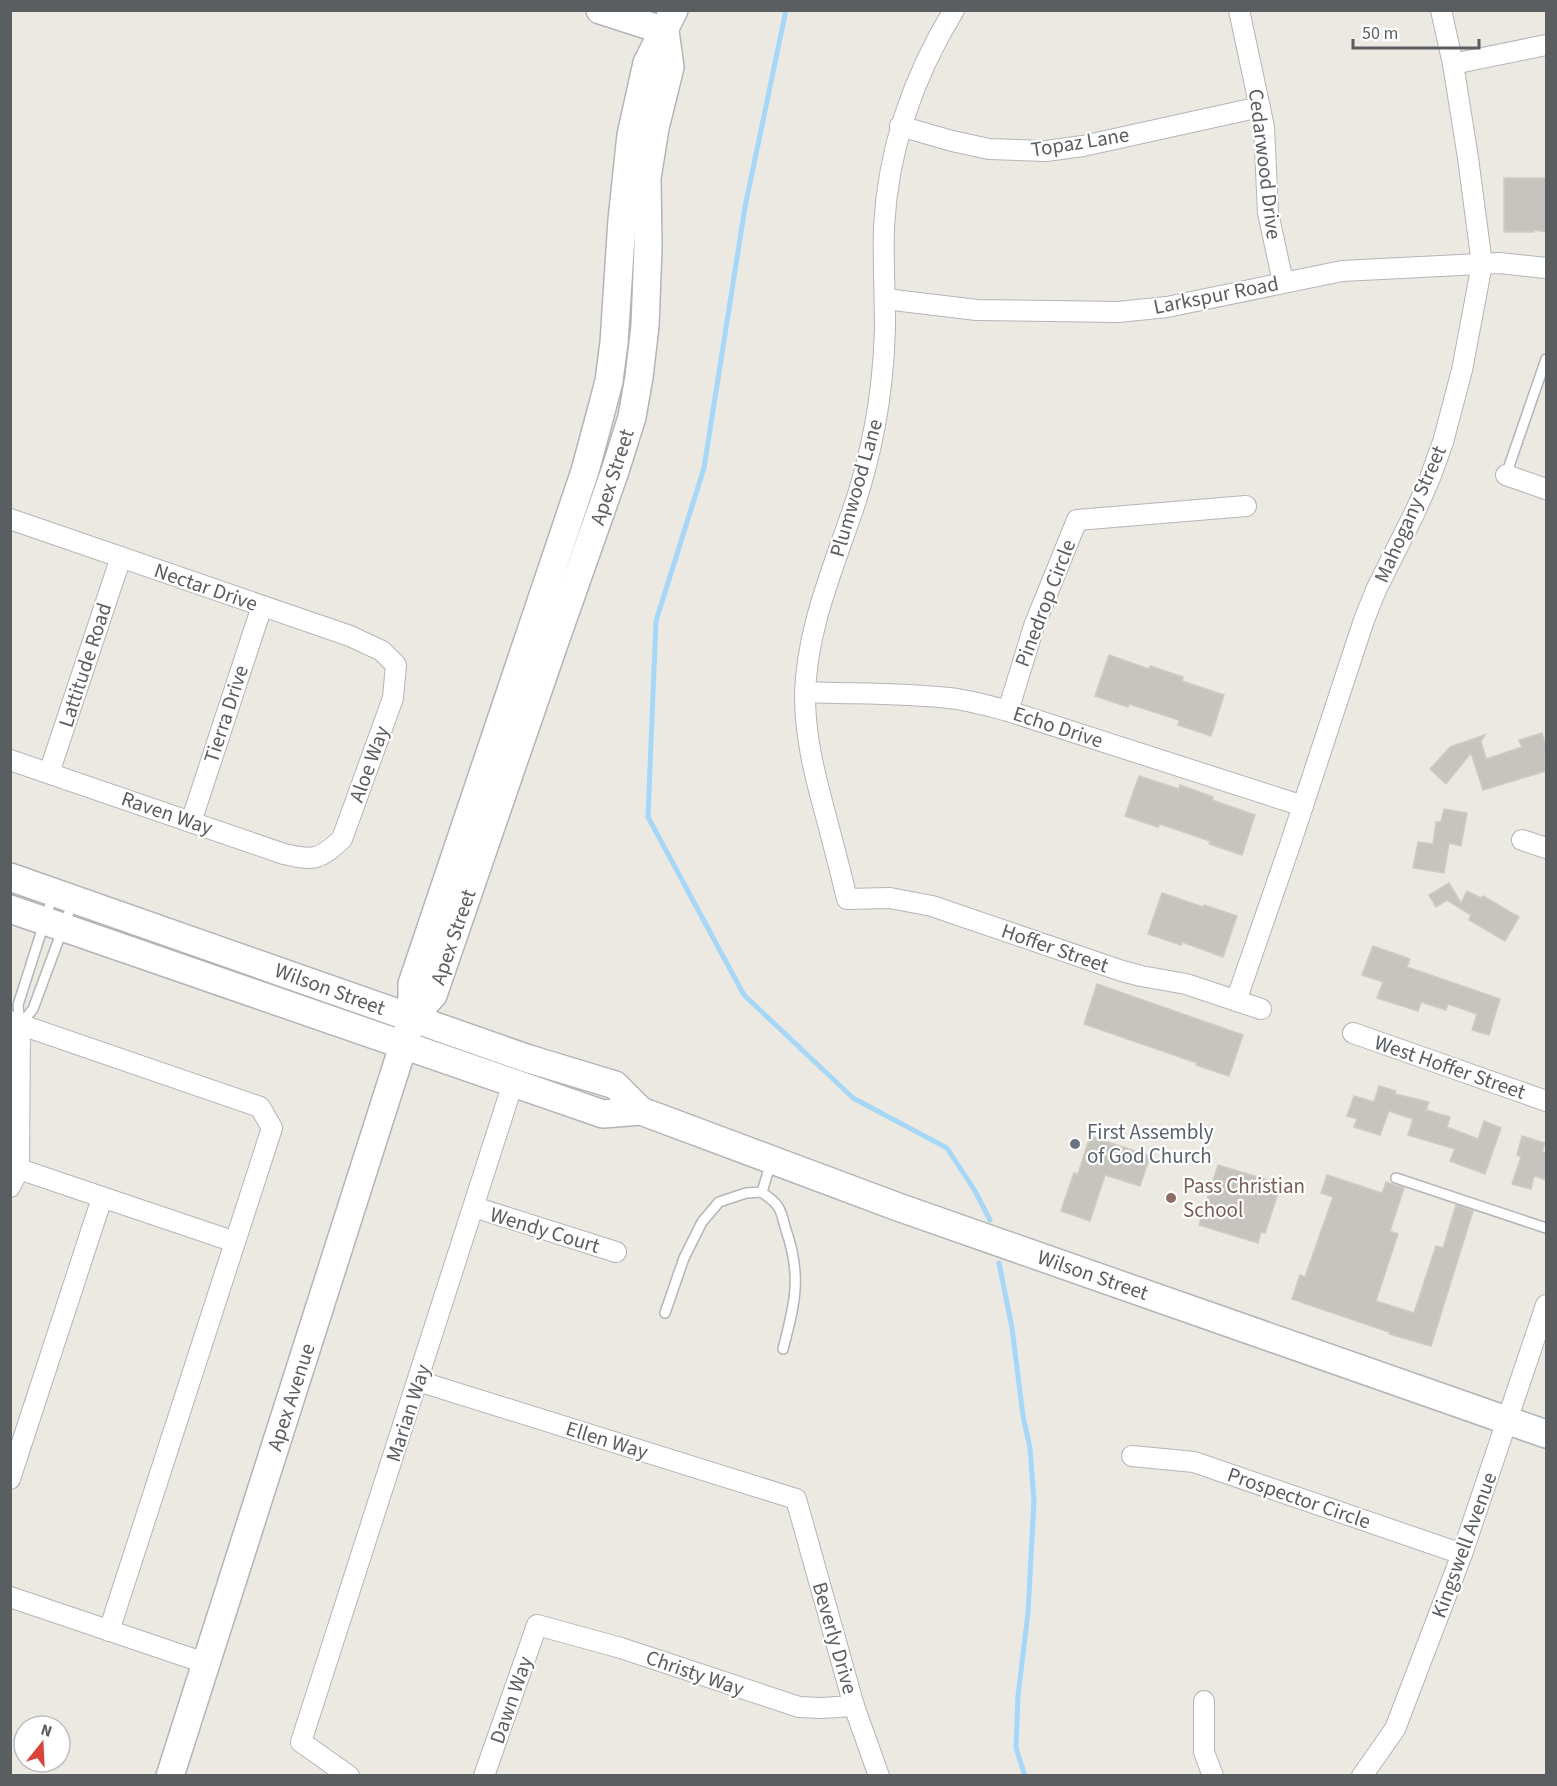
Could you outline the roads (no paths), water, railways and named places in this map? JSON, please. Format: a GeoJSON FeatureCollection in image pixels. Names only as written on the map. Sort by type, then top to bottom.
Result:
{"type":"FeatureCollection","features":[{"type":"Feature","properties":{"kind":"street"},"geometry":{"type":"LineString","coordinates":[[600,10],[669,21]]}},
{"type":"Feature","properties":{"kind":"street","name":"Plumwood Lane"},"geometry":{"type":"LineString","coordinates":[[847,899],[808,741],[805,692],[807,666],[814,626],[861,485],[875,424],[883,362],[884,227],[888,186],[900,126],[929,54],[954,10]]}},
{"type":"Feature","properties":{"kind":"street","name":"Cedarwood Drive"},"geometry":{"type":"LineString","coordinates":[[1239,10],[1266,144],[1268,213],[1283,282]]}},
{"type":"Feature","properties":{"kind":"street","name":"Mahogany Street"},"geometry":{"type":"LineString","coordinates":[[1236,1001],[1364,620],[1430,478],[1443,442],[1462,370],[1482,264],[1453,64],[1441,10]]}},
{"type":"Feature","properties":{"kind":"street","name":"Apex Street"},"geometry":{"type":"LineString","coordinates":[[412,1018],[433,995],[632,417],[645,326],[648,248],[647,178],[655,128],[670,67],[669,21]]}},
{"type":"Feature","properties":{"kind":"street"},"geometry":{"type":"LineString","coordinates":[[1453,64],[1546,45]]}},
{"type":"Feature","properties":{"kind":"street","name":"Topaz Lane"},"geometry":{"type":"LineString","coordinates":[[900,126],[989,149],[1046,151],[1083,146],[1260,107]]}},
{"type":"Feature","properties":{"kind":"street","name":"Larkspur Road"},"geometry":{"type":"LineString","coordinates":[[885,299],[977,310],[1118,312],[1167,308],[1342,271],[1499,263],[1546,268]]}},
{"type":"Feature","properties":{"kind":"street"},"geometry":{"type":"LineString","coordinates":[[1506,475],[1546,489]]}},
{"type":"Feature","properties":{"kind":"street","name":"Pinedrop Circle"},"geometry":{"type":"LineString","coordinates":[[1008,711],[1034,626],[1077,520],[1246,506]]}},
{"type":"Feature","properties":{"kind":"street","name":"Nectar Drive"},"geometry":{"type":"LineString","coordinates":[[10,519],[350,636],[382,651],[396,665]]}},
{"type":"Feature","properties":{"kind":"street","name":"Lattitude Road"},"geometry":{"type":"LineString","coordinates":[[49,773],[121,557]]}},
{"type":"Feature","properties":{"kind":"street","name":"Tierra Drive"},"geometry":{"type":"LineString","coordinates":[[191,822],[262,606]]}},
{"type":"Feature","properties":{"kind":"street","name":"Aloe Way"},"geometry":{"type":"LineString","coordinates":[[324,855],[342,839],[393,698],[396,665]]}},
{"type":"Feature","properties":{"kind":"street","name":"Echo Drive"},"geometry":{"type":"LineString","coordinates":[[805,692],[950,698],[1008,711],[1303,806]]}},
{"type":"Feature","properties":{"kind":"street","name":"Raven Way"},"geometry":{"type":"LineString","coordinates":[[10,760],[284,854],[304,858],[324,855]]}},
{"type":"Feature","properties":{"kind":"street"},"geometry":{"type":"LineString","coordinates":[[1522,840],[1546,848]]}},
{"type":"Feature","properties":{"kind":"street","name":"Wilson Street"},"geometry":{"type":"LineString","coordinates":[[10,878],[526,1058],[615,1085],[641,1111],[898,1207],[1546,1434]]}},
{"type":"Feature","properties":{"kind":"street","name":"Hoffer Street"},"geometry":{"type":"LineString","coordinates":[[847,899],[890,898],[932,906],[1122,971],[1186,984],[1261,1009]]}},
{"type":"Feature","properties":{"kind":"street","name":"Wilson Street"},"geometry":{"type":"LineString","coordinates":[[10,909],[603,1114],[641,1111]]}},
{"type":"Feature","properties":{"kind":"street","name":"Apex Avenue"},"geometry":{"type":"LineString","coordinates":[[171,1776],[205,1663],[412,1018]]}},
{"type":"Feature","properties":{"kind":"street"},"geometry":{"type":"LineString","coordinates":[[10,1187],[19,1169],[15,1023],[260,1107],[272,1128],[109,1631]]}},
{"type":"Feature","properties":{"kind":"street","name":"West Hoffer Street"},"geometry":{"type":"LineString","coordinates":[[1353,1034],[1546,1101]]}},
{"type":"Feature","properties":{"kind":"street","name":"Marian Way"},"geometry":{"type":"LineString","coordinates":[[349,1776],[301,1742],[513,1083]]}},
{"type":"Feature","properties":{"kind":"street"},"geometry":{"type":"LineString","coordinates":[[19,1169],[235,1242]]}},
{"type":"Feature","properties":{"kind":"street"},"geometry":{"type":"LineString","coordinates":[[10,1479],[15,1447],[102,1198]]}},
{"type":"Feature","properties":{"kind":"street","name":"Wendy Court"},"geometry":{"type":"LineString","coordinates":[[474,1208],[616,1252]]}},
{"type":"Feature","properties":{"kind":"street","name":"Kingswell Avenue"},"geometry":{"type":"LineString","coordinates":[[1362,1776],[1395,1729],[1462,1554],[1546,1305]]}},
{"type":"Feature","properties":{"kind":"street","name":"Ellen Way"},"geometry":{"type":"LineString","coordinates":[[418,1381],[796,1499]]}},
{"type":"Feature","properties":{"kind":"street","name":"Prospector Circle"},"geometry":{"type":"LineString","coordinates":[[1132,1456],[1194,1462],[1462,1554]]}},
{"type":"Feature","properties":{"kind":"street","name":"Beverly Drive"},"geometry":{"type":"LineString","coordinates":[[796,1499],[854,1706],[879,1776]]}},
{"type":"Feature","properties":{"kind":"street"},"geometry":{"type":"LineString","coordinates":[[10,1597],[205,1663]]}},
{"type":"Feature","properties":{"kind":"street","name":"Christy Way"},"geometry":{"type":"LineString","coordinates":[[537,1625],[621,1648],[799,1707],[854,1706]]}},
{"type":"Feature","properties":{"kind":"street","name":"Dawn Way"},"geometry":{"type":"LineString","coordinates":[[484,1776],[537,1625]]}},
{"type":"Feature","properties":{"kind":"street"},"geometry":{"type":"LineString","coordinates":[[1204,1701],[1204,1752],[1213,1776]]}},
{"type":"Feature","properties":{"kind":"lane"},"geometry":{"type":"LineString","coordinates":[[1506,475],[1546,359]]}},
{"type":"Feature","properties":{"kind":"lane"},"geometry":{"type":"LineString","coordinates":[[15,1023],[33,1009],[54,925],[64,896]]}},
{"type":"Feature","properties":{"kind":"lane"},"geometry":{"type":"LineString","coordinates":[[15,1023],[18,1005],[54,925],[64,896]]}},
{"type":"Feature","properties":{"kind":"lane"},"geometry":{"type":"LineString","coordinates":[[762,1192],[772,1160]]}},
{"type":"Feature","properties":{"kind":"lane"},"geometry":{"type":"LineString","coordinates":[[1396,1178],[1546,1228]]}},
{"type":"Feature","properties":{"kind":"lane"},"geometry":{"type":"LineString","coordinates":[[665,1313],[684,1258],[702,1222],[720,1202],[746,1193],[762,1192],[777,1205],[780,1211],[792,1245],[796,1266],[794,1306],[783,1348]]}},
{"type":"Feature","properties":{"kind":"waterway"},"geometry":{"type":"LineString","coordinates":[[786,10],[745,207],[704,468],[656,621],[648,817],[744,995],[853,1098],[947,1148],[975,1191],[990,1220]]}},
{"type":"Feature","properties":{"kind":"waterway"},"geometry":{"type":"LineString","coordinates":[[999,1263],[1012,1328],[1023,1416],[1030,1448],[1034,1501],[1028,1613],[1018,1696],[1016,1748],[1025,1776]]}},
{"type":"Feature","properties":{"kind":"place","name":"First Assembly of God Church"},"geometry":{"type":"Point","coordinates":[1075,1144]}},
{"type":"Feature","properties":{"kind":"place","name":"Pass Christian School"},"geometry":{"type":"Point","coordinates":[1171,1198]}}]}
